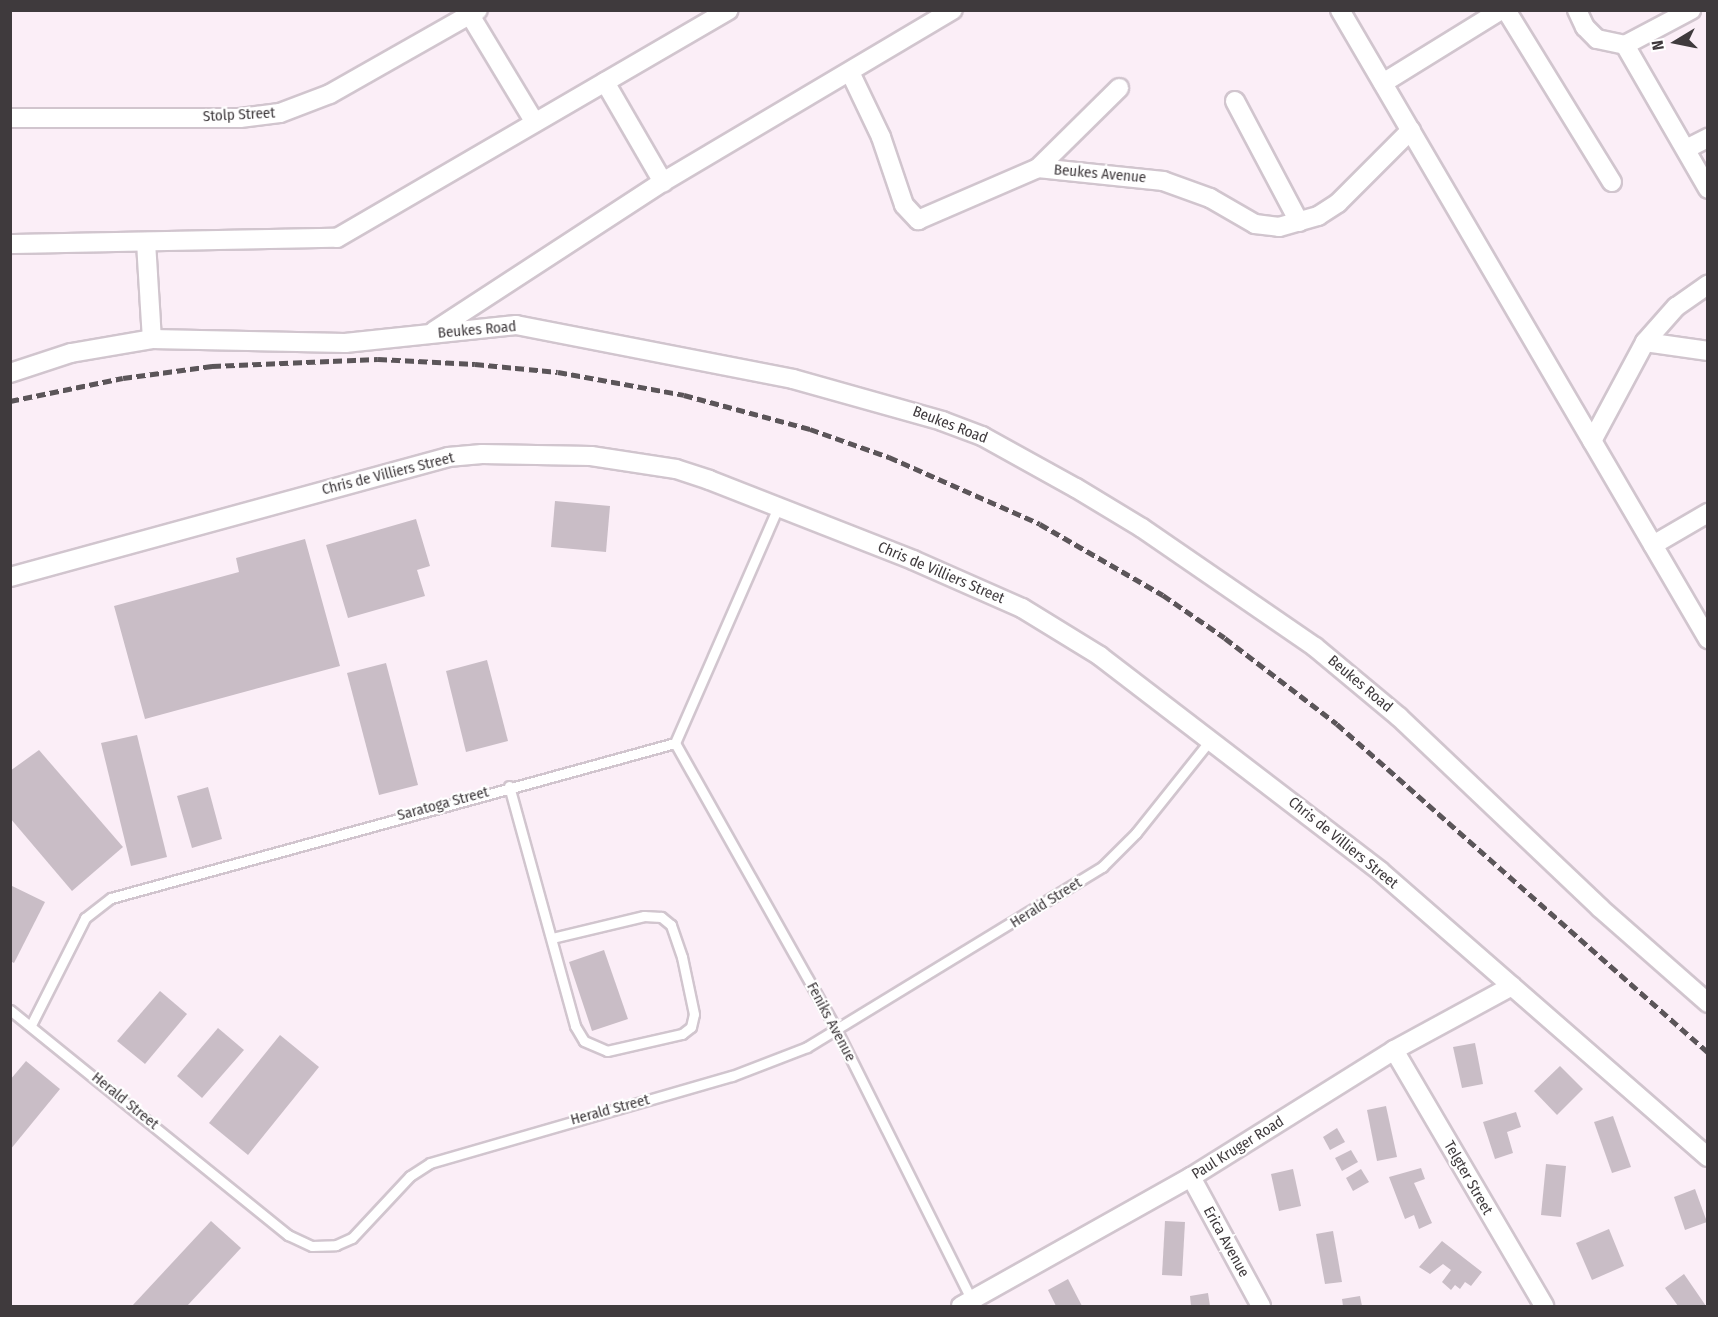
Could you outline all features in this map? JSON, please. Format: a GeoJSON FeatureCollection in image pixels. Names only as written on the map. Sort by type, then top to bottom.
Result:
{"type":"FeatureCollection","features":[{"type":"Feature","properties":{"kind":"street"},"geometry":{"type":"LineString","coordinates":[[10,244],[337,238],[534,121],[728,10]]}},
{"type":"Feature","properties":{"kind":"street"},"geometry":{"type":"LineString","coordinates":[[429,334],[663,182],[953,10]]}},
{"type":"Feature","properties":{"kind":"street"},"geometry":{"type":"LineString","coordinates":[[1340,10],[1653,545],[1701,614],[1707,639]]}},
{"type":"Feature","properties":{"kind":"street"},"geometry":{"type":"LineString","coordinates":[[1383,83],[1501,10]]}},
{"type":"Feature","properties":{"kind":"street"},"geometry":{"type":"LineString","coordinates":[[1506,10],[1612,182]]}},
{"type":"Feature","properties":{"kind":"street"},"geometry":{"type":"LineString","coordinates":[[1577,10],[1585,27],[1598,39],[1625,45],[1691,10]]}},
{"type":"Feature","properties":{"kind":"street"},"geometry":{"type":"LineString","coordinates":[[474,13],[534,121]]}},
{"type":"Feature","properties":{"kind":"street","name":"Stolp Street"},"geometry":{"type":"LineString","coordinates":[[10,118],[240,118],[280,113],[330,94],[474,13]]}},
{"type":"Feature","properties":{"kind":"street"},"geometry":{"type":"LineString","coordinates":[[1625,45],[1707,189]]}},
{"type":"Feature","properties":{"kind":"street","name":"Beukes Avenue"},"geometry":{"type":"LineString","coordinates":[[850,72],[881,137],[904,205],[914,218],[923,219],[1038,168],[1163,181],[1210,198],[1267,228],[1299,222],[1338,203],[1411,130]]}},
{"type":"Feature","properties":{"kind":"street"},"geometry":{"type":"LineString","coordinates":[[605,82],[663,182]]}},
{"type":"Feature","properties":{"kind":"street"},"geometry":{"type":"LineString","coordinates":[[1038,168],[1119,88]]}},
{"type":"Feature","properties":{"kind":"street"},"geometry":{"type":"LineString","coordinates":[[1235,101],[1299,222]]}},
{"type":"Feature","properties":{"kind":"street"},"geometry":{"type":"LineString","coordinates":[[1686,149],[1707,138]]}},
{"type":"Feature","properties":{"kind":"street"},"geometry":{"type":"LineString","coordinates":[[146,242],[152,339]]}},
{"type":"Feature","properties":{"kind":"street"},"geometry":{"type":"LineString","coordinates":[[1592,441],[1645,342],[1676,307],[1707,285]]}},
{"type":"Feature","properties":{"kind":"street","name":"Beukes Road"},"geometry":{"type":"LineString","coordinates":[[10,373],[71,353],[152,339],[345,343],[516,325],[793,379],[942,421],[1026,458],[1142,528],[1355,679],[1707,1003]]}},
{"type":"Feature","properties":{"kind":"street"},"geometry":{"type":"LineString","coordinates":[[1645,342],[1707,351]]}},
{"type":"Feature","properties":{"kind":"street","name":"Chris de Villiers Street"},"geometry":{"type":"LineString","coordinates":[[10,577],[408,466],[482,454],[630,460],[676,469],[914,560],[1022,608],[1109,662],[1212,739],[1380,871],[1707,1157]]}},
{"type":"Feature","properties":{"kind":"street"},"geometry":{"type":"LineString","coordinates":[[1653,545],[1707,513]]}},
{"type":"Feature","properties":{"kind":"street","name":"Paul Kruger Road"},"geometry":{"type":"LineString","coordinates":[[970,1304],[1191,1177],[1394,1050],[1512,986]]}},
{"type":"Feature","properties":{"kind":"street","name":"Telgter Street"},"geometry":{"type":"LineString","coordinates":[[1394,1050],[1544,1306]]}},
{"type":"Feature","properties":{"kind":"street","name":"Erica Avenue"},"geometry":{"type":"LineString","coordinates":[[1191,1177],[1261,1306]]}},
{"type":"Feature","properties":{"kind":"lane"},"geometry":{"type":"LineString","coordinates":[[675,743],[778,507]]}},
{"type":"Feature","properties":{"kind":"lane","name":"Herald Street"},"geometry":{"type":"LineString","coordinates":[[10,1010],[288,1235],[320,1247],[352,1238],[410,1176],[430,1163],[765,1065],[807,1047],[1102,867],[1136,833],[1212,739]]}},
{"type":"Feature","properties":{"kind":"lane","name":"Saratoga Street"},"geometry":{"type":"LineString","coordinates":[[31,1025],[77,932],[105,901],[509,786],[675,743]]}},
{"type":"Feature","properties":{"kind":"lane","name":"Feniks Avenue"},"geometry":{"type":"LineString","coordinates":[[675,743],[836,1029],[970,1304]]}},
{"type":"Feature","properties":{"kind":"lane"},"geometry":{"type":"LineString","coordinates":[[509,786],[575,1026],[590,1046],[607,1051],[620,1049],[682,1034],[691,1026],[693,1014],[682,957],[671,925],[662,917],[644,916],[552,938]]}},
{"type":"Feature","properties":{"kind":"building"},"geometry":{"type":"Polygon","coordinates":[[[555,501],[610,506],[606,552],[551,547],[555,501]]]}},
{"type":"Feature","properties":{"kind":"building"},"geometry":{"type":"Polygon","coordinates":[[[416,519],[430,566],[417,570],[425,596],[348,618],[326,545],[416,519]]]}},
{"type":"Feature","properties":{"kind":"building"},"geometry":{"type":"Polygon","coordinates":[[[305,539],[340,666],[145,719],[114,606],[239,572],[236,558],[305,539]]]}},
{"type":"Feature","properties":{"kind":"building"},"geometry":{"type":"Polygon","coordinates":[[[487,660],[508,741],[466,752],[446,671],[487,660]]]}},
{"type":"Feature","properties":{"kind":"building"},"geometry":{"type":"Polygon","coordinates":[[[386,663],[418,785],[379,795],[347,673],[386,663]]]}},
{"type":"Feature","properties":{"kind":"building"},"geometry":{"type":"Polygon","coordinates":[[[137,735],[167,857],[131,866],[101,743],[137,735]]]}},
{"type":"Feature","properties":{"kind":"building"},"geometry":{"type":"Polygon","coordinates":[[[39,750],[123,847],[72,891],[10,818],[10,771],[39,750]]]}},
{"type":"Feature","properties":{"kind":"building"},"geometry":{"type":"Polygon","coordinates":[[[208,787],[222,839],[192,848],[177,796],[208,787]]]}},
{"type":"Feature","properties":{"kind":"building"},"geometry":{"type":"Polygon","coordinates":[[[10,885],[45,902],[14,963],[10,961],[10,885]]]}},
{"type":"Feature","properties":{"kind":"building"},"geometry":{"type":"Polygon","coordinates":[[[604,950],[628,1019],[592,1031],[569,962],[604,950]]]}},
{"type":"Feature","properties":{"kind":"building"},"geometry":{"type":"Polygon","coordinates":[[[160,991],[187,1014],[145,1064],[117,1041],[160,991]]]}},
{"type":"Feature","properties":{"kind":"building"},"geometry":{"type":"Polygon","coordinates":[[[218,1028],[244,1050],[202,1098],[177,1076],[218,1028]]]}},
{"type":"Feature","properties":{"kind":"building"},"geometry":{"type":"Polygon","coordinates":[[[280,1035],[319,1067],[248,1155],[209,1123],[280,1035]]]}},
{"type":"Feature","properties":{"kind":"building"},"geometry":{"type":"Polygon","coordinates":[[[1475,1043],[1483,1084],[1462,1088],[1453,1047],[1475,1043]]]}},
{"type":"Feature","properties":{"kind":"building"},"geometry":{"type":"Polygon","coordinates":[[[26,1061],[60,1089],[10,1150],[10,1080],[26,1061]]]}},
{"type":"Feature","properties":{"kind":"building"},"geometry":{"type":"Polygon","coordinates":[[[1560,1066],[1583,1089],[1557,1115],[1534,1091],[1560,1066]]]}},
{"type":"Feature","properties":{"kind":"building"},"geometry":{"type":"Polygon","coordinates":[[[1386,1106],[1397,1157],[1377,1161],[1367,1110],[1386,1106]]]}},
{"type":"Feature","properties":{"kind":"building"},"geometry":{"type":"Polygon","coordinates":[[[1516,1112],[1521,1127],[1507,1132],[1513,1153],[1495,1159],[1483,1122],[1516,1112]]]}},
{"type":"Feature","properties":{"kind":"building"},"geometry":{"type":"Polygon","coordinates":[[[1613,1116],[1631,1167],[1612,1173],[1594,1122],[1613,1116]]]}},
{"type":"Feature","properties":{"kind":"building"},"geometry":{"type":"Polygon","coordinates":[[[1337,1128],[1345,1142],[1330,1150],[1323,1137],[1337,1128]]]}},
{"type":"Feature","properties":{"kind":"building"},"geometry":{"type":"Polygon","coordinates":[[[1351,1150],[1358,1162],[1342,1171],[1335,1158],[1351,1150]]]}},
{"type":"Feature","properties":{"kind":"building"},"geometry":{"type":"Polygon","coordinates":[[[1546,1164],[1566,1166],[1561,1217],[1541,1215],[1546,1164]]]}},
{"type":"Feature","properties":{"kind":"building"},"geometry":{"type":"Polygon","coordinates":[[[1421,1168],[1425,1179],[1414,1183],[1432,1223],[1419,1229],[1414,1215],[1405,1219],[1389,1177],[1421,1168]]]}},
{"type":"Feature","properties":{"kind":"building"},"geometry":{"type":"Polygon","coordinates":[[[1293,1169],[1301,1206],[1279,1211],[1271,1174],[1293,1169]]]}},
{"type":"Feature","properties":{"kind":"building"},"geometry":{"type":"Polygon","coordinates":[[[1361,1169],[1369,1182],[1353,1191],[1346,1178],[1361,1169]]]}},
{"type":"Feature","properties":{"kind":"building"},"geometry":{"type":"Polygon","coordinates":[[[1695,1189],[1707,1222],[1685,1230],[1674,1197],[1695,1189]]]}},
{"type":"Feature","properties":{"kind":"building"},"geometry":{"type":"Polygon","coordinates":[[[211,1221],[241,1248],[187,1306],[132,1306],[211,1221]]]}},
{"type":"Feature","properties":{"kind":"building"},"geometry":{"type":"Polygon","coordinates":[[[1165,1221],[1185,1222],[1182,1276],[1162,1275],[1165,1221]]]}},
{"type":"Feature","properties":{"kind":"building"},"geometry":{"type":"Polygon","coordinates":[[[1609,1229],[1624,1266],[1592,1280],[1576,1243],[1609,1229]]]}},
{"type":"Feature","properties":{"kind":"building"},"geometry":{"type":"Polygon","coordinates":[[[1333,1231],[1342,1282],[1325,1284],[1316,1234],[1333,1231]]]}},
{"type":"Feature","properties":{"kind":"building"},"geometry":{"type":"Polygon","coordinates":[[[1442,1241],[1482,1272],[1471,1286],[1465,1282],[1460,1289],[1455,1285],[1451,1290],[1442,1282],[1451,1270],[1443,1264],[1430,1274],[1419,1267],[1442,1241]]]}},
{"type":"Feature","properties":{"kind":"building"},"geometry":{"type":"Polygon","coordinates":[[[1684,1274],[1706,1306],[1678,1306],[1665,1288],[1684,1274]]]}},
{"type":"Feature","properties":{"kind":"building"},"geometry":{"type":"Polygon","coordinates":[[[1068,1279],[1082,1306],[1056,1306],[1048,1290],[1068,1279]]]}},
{"type":"Feature","properties":{"kind":"building"},"geometry":{"type":"Polygon","coordinates":[[[1208,1293],[1210,1306],[1191,1306],[1190,1296],[1208,1293]]]}},
{"type":"Feature","properties":{"kind":"building"},"geometry":{"type":"Polygon","coordinates":[[[1360,1296],[1362,1306],[1343,1306],[1342,1299],[1360,1296]]]}},
{"type":"Feature","properties":{"kind":"railway"},"geometry":{"type":"LineString","coordinates":[[10,401],[123,378],[212,366],[378,359],[475,364],[558,372],[684,395],[810,429],[889,457],[1040,524],[1163,595],[1225,638],[1337,724],[1708,1052]]}}]}
